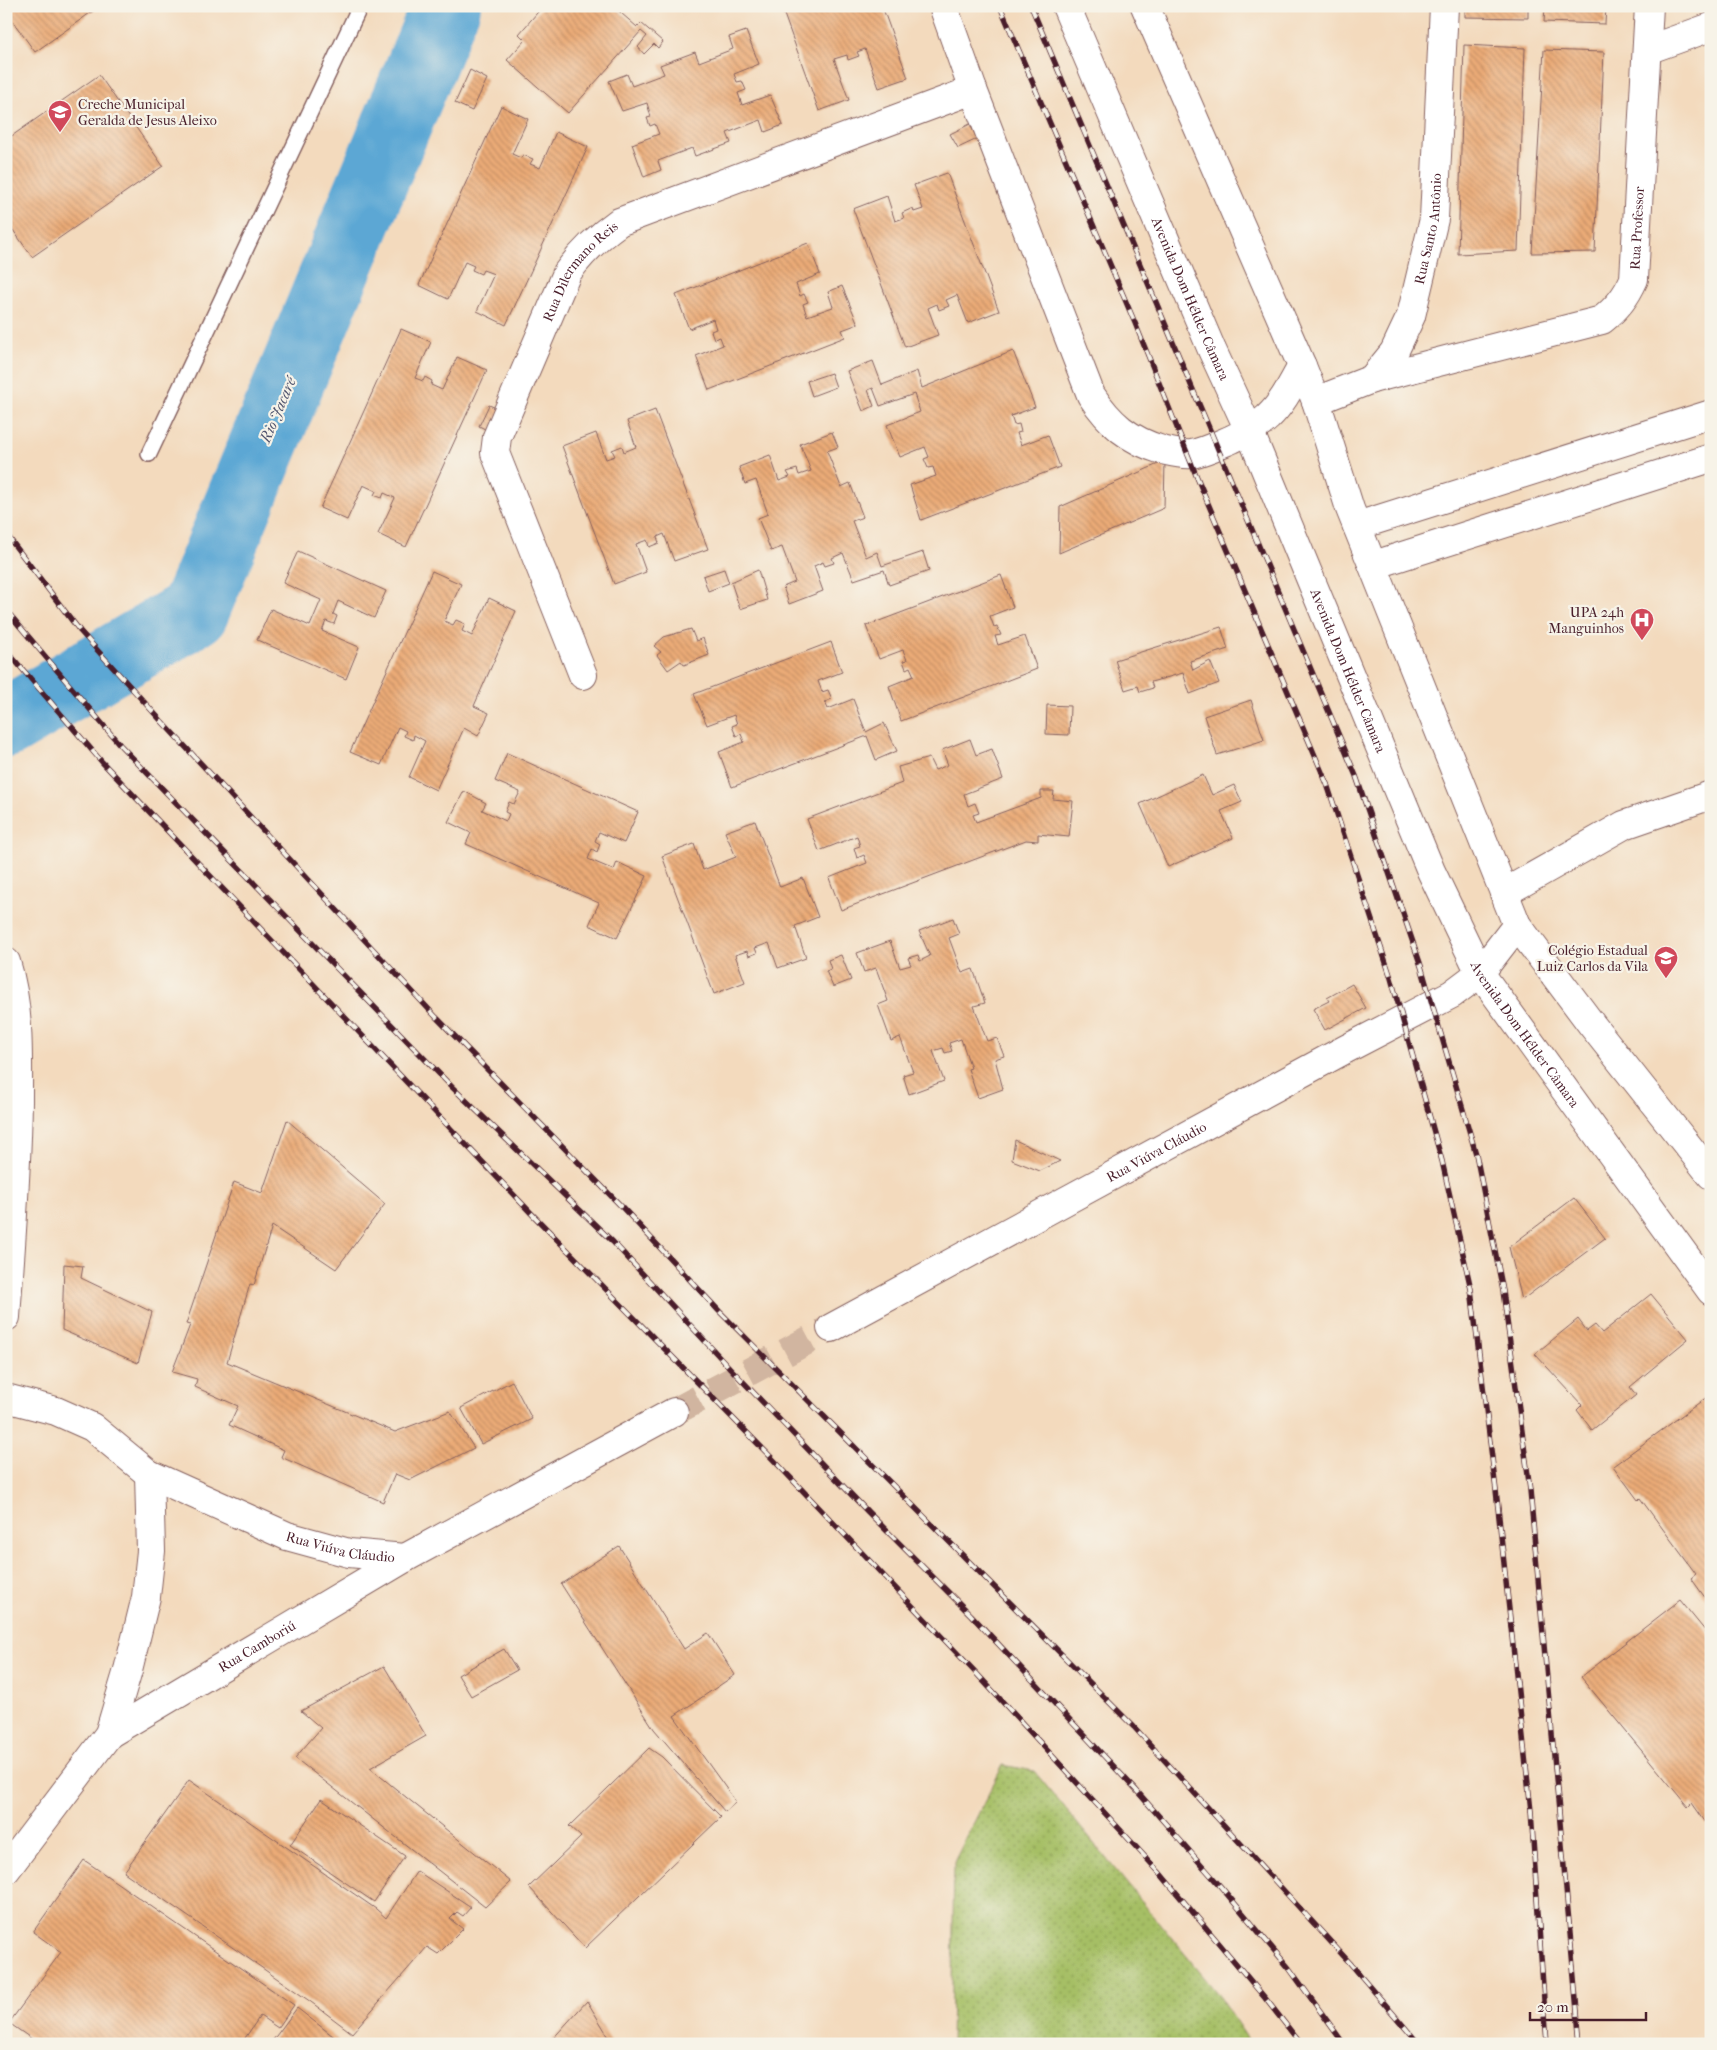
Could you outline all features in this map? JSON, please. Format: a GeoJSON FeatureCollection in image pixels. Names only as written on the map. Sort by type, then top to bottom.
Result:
{"type":"FeatureCollection","features":[{"type":"Feature","properties":{"kind":"street"},"geometry":{"type":"LineString","coordinates":[[943,6],[973,90],[1091,395],[1105,416],[1124,433],[1146,445],[1172,452],[1191,454],[1220,444],[1249,430],[1268,418],[1283,400],[1302,366]]}},
{"type":"Feature","properties":{"kind":"street","name":"Avenida Dom Hélder Câmara"},"geometry":{"type":"LineString","coordinates":[[1066,6],[1208,341],[1249,430],[1431,871],[1480,973],[1711,1291]]}},
{"type":"Feature","properties":{"kind":"street"},"geometry":{"type":"LineString","coordinates":[[1145,6],[1302,366],[1316,401],[1350,509],[1517,925],[1592,1025],[1711,1175]]}},
{"type":"Feature","properties":{"kind":"street","name":"Rua Santo Antônio"},"geometry":{"type":"LineString","coordinates":[[1316,401],[1372,379],[1394,352],[1411,316],[1434,219],[1444,6]]}},
{"type":"Feature","properties":{"kind":"street","name":"Rua Professor"},"geometry":{"type":"LineString","coordinates":[[1372,379],[1602,320],[1626,297],[1634,280],[1649,6]]}},
{"type":"Feature","properties":{"kind":"street"},"geometry":{"type":"LineString","coordinates":[[1647,50],[1711,27]]}},
{"type":"Feature","properties":{"kind":"street","name":"Rua Dilermano Reis"},"geometry":{"type":"LineString","coordinates":[[583,675],[495,453],[498,437],[567,273],[598,237],[618,222],[973,90]]}},
{"type":"Feature","properties":{"kind":"street"},"geometry":{"type":"LineString","coordinates":[[1357,526],[1711,414]]}},
{"type":"Feature","properties":{"kind":"street"},"geometry":{"type":"LineString","coordinates":[[1374,565],[1711,458]]}},
{"type":"Feature","properties":{"kind":"street"},"geometry":{"type":"LineString","coordinates":[[1504,893],[1624,825],[1711,795]]}},
{"type":"Feature","properties":{"kind":"street","name":"Rua Viúva Cláudio"},"geometry":{"type":"LineString","coordinates":[[830,1328],[1346,1049],[1452,994],[1480,973],[1517,925]]}},
{"type":"Feature","properties":{"kind":"street"},"geometry":{"type":"LineString","coordinates":[[6,962],[16,1014],[18,1062],[15,1205],[6,1317]]}},
{"type":"Feature","properties":{"kind":"street","name":"Rua Viúva Cláudio"},"geometry":{"type":"LineString","coordinates":[[6,1398],[56,1411],[92,1427],[149,1474],[287,1536],[349,1553],[405,1558],[674,1412]]}},
{"type":"Feature","properties":{"kind":"street","name":"Rua Camboriú"},"geometry":{"type":"LineString","coordinates":[[6,1870],[109,1734],[128,1670],[146,1597],[152,1551],[149,1474]]}},
{"type":"Feature","properties":{"kind":"street","name":"Rua Camboriú"},"geometry":{"type":"LineString","coordinates":[[109,1734],[405,1558]]}},
{"type":"Feature","properties":{"kind":"lane"},"geometry":{"type":"LineString","coordinates":[[149,454],[360,6]]}},
{"type":"Feature","properties":{"kind":"green space"},"geometry":{"type":"Polygon","coordinates":[[[1003,1765],[1034,1771],[1218,1994],[1251,2044],[951,2044],[954,1862],[1003,1765]]]}},
{"type":"Feature","properties":{"kind":"building"},"geometry":{"type":"Polygon","coordinates":[[[6,6],[100,6],[35,52],[6,12],[6,6]]]}},
{"type":"Feature","properties":{"kind":"building"},"geometry":{"type":"Polygon","coordinates":[[[543,6],[613,6],[637,27],[641,23],[663,42],[658,48],[654,44],[644,54],[638,47],[647,36],[641,31],[568,113],[507,60],[525,40],[519,34],[543,6]]]}},
{"type":"Feature","properties":{"kind":"building"},"geometry":{"type":"Polygon","coordinates":[[[781,6],[882,6],[908,78],[879,88],[865,49],[857,52],[859,56],[848,60],[847,55],[834,59],[849,100],[819,111],[781,6]]]}},
{"type":"Feature","properties":{"kind":"building"},"geometry":{"type":"Polygon","coordinates":[[[1465,6],[1528,6],[1528,18],[1465,17],[1465,6]]]}},
{"type":"Feature","properties":{"kind":"building"},"geometry":{"type":"Polygon","coordinates":[[[1545,6],[1606,6],[1605,24],[1544,22],[1545,6]]]}},
{"type":"Feature","properties":{"kind":"building"},"geometry":{"type":"Polygon","coordinates":[[[746,31],[759,64],[734,74],[737,82],[742,81],[746,90],[738,93],[742,105],[770,95],[783,125],[765,132],[761,120],[727,133],[731,143],[695,156],[692,148],[658,161],[661,170],[644,177],[632,144],[659,134],[655,124],[650,126],[647,118],[651,117],[647,103],[622,111],[609,81],[627,74],[632,86],[664,74],[660,65],[695,52],[699,62],[733,49],[729,37],[746,31]]]}},
{"type":"Feature","properties":{"kind":"building"},"geometry":{"type":"Polygon","coordinates":[[[1464,45],[1525,48],[1518,251],[1458,254],[1464,45]]]}},
{"type":"Feature","properties":{"kind":"building"},"geometry":{"type":"Polygon","coordinates":[[[1544,50],[1604,52],[1595,252],[1532,253],[1544,50]]]}},
{"type":"Feature","properties":{"kind":"building"},"geometry":{"type":"Polygon","coordinates":[[[470,70],[487,79],[472,111],[455,103],[470,70]]]}},
{"type":"Feature","properties":{"kind":"building","name":"Creche Municipal Geralda de Jesus Aleixo"},"geometry":{"type":"Polygon","coordinates":[[[99,75],[163,166],[32,257],[6,220],[6,140],[99,75]]]}},
{"type":"Feature","properties":{"kind":"building"},"geometry":{"type":"Polygon","coordinates":[[[501,106],[528,119],[512,154],[521,158],[523,155],[533,159],[530,164],[540,168],[556,132],[588,147],[506,325],[477,311],[494,274],[483,270],[481,274],[472,270],[474,266],[465,262],[448,299],[419,285],[501,106]]]}},
{"type":"Feature","properties":{"kind":"building"},"geometry":{"type":"Polygon","coordinates":[[[970,124],[977,139],[958,148],[950,134],[970,124]]]}},
{"type":"Feature","properties":{"kind":"building"},"geometry":{"type":"Polygon","coordinates":[[[947,173],[999,311],[968,323],[957,295],[946,300],[949,306],[939,310],[937,304],[928,308],[938,335],[905,347],[853,209],[887,196],[895,221],[904,218],[902,213],[913,208],[914,212],[923,209],[914,185],[947,173]]]}},
{"type":"Feature","properties":{"kind":"building"},"geometry":{"type":"Polygon","coordinates":[[[808,243],[820,274],[796,284],[800,296],[804,294],[808,302],[803,304],[807,316],[833,307],[828,292],[842,286],[858,324],[842,330],[845,337],[709,390],[696,356],[723,345],[720,337],[714,339],[711,331],[716,329],[713,319],[689,329],[676,295],[808,243]]]}},
{"type":"Feature","properties":{"kind":"building"},"geometry":{"type":"Polygon","coordinates":[[[401,329],[431,342],[415,378],[423,381],[425,377],[432,381],[431,385],[442,390],[457,357],[487,370],[406,547],[378,534],[395,498],[384,493],[382,498],[374,495],[376,491],[363,485],[347,520],[320,508],[401,329]]]}},
{"type":"Feature","properties":{"kind":"building"},"geometry":{"type":"Polygon","coordinates":[[[1013,351],[1035,407],[1011,416],[1014,425],[1019,424],[1021,432],[1017,433],[1021,445],[1048,435],[1060,467],[921,520],[910,485],[936,476],[933,467],[928,468],[924,459],[929,457],[925,447],[900,457],[887,425],[920,412],[914,394],[880,406],[873,388],[868,390],[874,406],[863,411],[847,371],[873,361],[882,385],[917,371],[922,388],[1013,351]]]}},
{"type":"Feature","properties":{"kind":"building"},"geometry":{"type":"Polygon","coordinates":[[[831,373],[836,387],[812,396],[807,381],[831,373]]]}},
{"type":"Feature","properties":{"kind":"building"},"geometry":{"type":"Polygon","coordinates":[[[489,405],[501,410],[491,432],[479,426],[489,405]]]}},
{"type":"Feature","properties":{"kind":"building"},"geometry":{"type":"Polygon","coordinates":[[[655,410],[708,549],[674,561],[664,534],[657,537],[659,543],[649,547],[647,540],[636,544],[646,572],[614,584],[562,446],[596,433],[606,459],[615,456],[612,450],[622,446],[624,452],[636,447],[627,421],[655,410]]]}},
{"type":"Feature","properties":{"kind":"building"},"geometry":{"type":"Polygon","coordinates":[[[832,432],[838,447],[827,451],[841,487],[850,483],[863,517],[852,521],[866,557],[877,552],[882,566],[923,552],[929,571],[889,585],[884,570],[854,580],[843,553],[832,558],[834,563],[825,566],[823,562],[814,566],[823,591],[789,604],[783,587],[795,582],[782,547],[771,551],[758,518],[768,514],[756,480],[745,484],[739,467],[770,455],[779,481],[790,477],[787,472],[797,469],[799,475],[811,471],[800,444],[832,432]]]}},
{"type":"Feature","properties":{"kind":"building"},"geometry":{"type":"Polygon","coordinates":[[[1165,461],[1164,508],[1059,553],[1060,507],[1165,461]]]}},
{"type":"Feature","properties":{"kind":"building"},"geometry":{"type":"Polygon","coordinates":[[[298,551],[386,591],[374,618],[338,601],[333,614],[337,616],[334,624],[326,621],[322,631],[359,647],[346,679],[257,640],[271,609],[310,626],[321,600],[283,583],[298,551]]]}},
{"type":"Feature","properties":{"kind":"building"},"geometry":{"type":"Polygon","coordinates":[[[724,569],[729,583],[708,591],[703,576],[724,569]]]}},
{"type":"Feature","properties":{"kind":"building"},"geometry":{"type":"Polygon","coordinates":[[[758,570],[767,600],[740,609],[731,582],[758,570]]]}},
{"type":"Feature","properties":{"kind":"building"},"geometry":{"type":"Polygon","coordinates":[[[432,571],[461,584],[444,621],[453,625],[456,620],[465,624],[462,631],[472,636],[489,598],[516,611],[474,706],[489,713],[478,736],[464,728],[436,790],[409,777],[425,741],[414,735],[413,740],[404,736],[406,731],[398,727],[381,765],[350,752],[432,571]]]}},
{"type":"Feature","properties":{"kind":"building"},"geometry":{"type":"Polygon","coordinates":[[[1001,575],[1013,607],[990,616],[994,627],[997,626],[1001,635],[995,636],[998,645],[1025,636],[1037,669],[901,721],[889,686],[914,676],[910,667],[906,669],[903,661],[907,660],[903,650],[879,659],[866,626],[1001,575]]]}},
{"type":"Feature","properties":{"kind":"building"},"geometry":{"type":"Polygon","coordinates":[[[1221,627],[1228,649],[1190,661],[1193,670],[1210,661],[1219,683],[1190,694],[1183,673],[1151,682],[1153,688],[1140,692],[1138,686],[1125,690],[1115,660],[1221,627]]]}},
{"type":"Feature","properties":{"kind":"building"},"geometry":{"type":"Polygon","coordinates":[[[691,629],[696,641],[703,638],[709,655],[684,665],[681,661],[668,670],[657,655],[661,652],[654,646],[664,637],[691,629]]]}},
{"type":"Feature","properties":{"kind":"building"},"geometry":{"type":"Polygon","coordinates":[[[831,642],[842,672],[818,681],[822,692],[828,690],[832,699],[825,702],[828,709],[853,699],[866,732],[884,723],[897,751],[876,760],[867,736],[732,787],[719,752],[744,742],[741,734],[736,736],[732,726],[737,724],[734,715],[707,725],[694,694],[831,642]]]}},
{"type":"Feature","properties":{"kind":"building"},"geometry":{"type":"Polygon","coordinates":[[[1251,700],[1264,740],[1217,755],[1204,716],[1251,700]]]}},
{"type":"Feature","properties":{"kind":"building"},"geometry":{"type":"Polygon","coordinates":[[[1047,705],[1070,706],[1069,735],[1046,734],[1047,705]]]}},
{"type":"Feature","properties":{"kind":"building"},"geometry":{"type":"Polygon","coordinates":[[[970,739],[976,755],[992,749],[1003,779],[964,794],[968,806],[975,803],[979,813],[973,815],[976,822],[1041,798],[1041,791],[1054,791],[1053,799],[1073,801],[1069,837],[1038,834],[1038,841],[1026,840],[841,910],[829,878],[867,863],[864,855],[857,858],[854,848],[860,846],[857,836],[819,851],[807,819],[902,783],[898,767],[929,758],[935,770],[948,765],[942,750],[970,739]]]}},
{"type":"Feature","properties":{"kind":"building"},"geometry":{"type":"Polygon","coordinates":[[[507,753],[638,812],[624,843],[599,832],[595,841],[600,844],[597,852],[592,849],[588,859],[614,870],[617,862],[647,876],[617,938],[589,925],[599,903],[466,844],[471,833],[448,822],[464,791],[486,803],[482,810],[506,821],[509,814],[505,812],[509,802],[514,804],[520,792],[495,781],[507,753]]]}},
{"type":"Feature","properties":{"kind":"building"},"geometry":{"type":"Polygon","coordinates":[[[1203,775],[1212,795],[1234,785],[1242,802],[1221,811],[1233,838],[1168,867],[1140,804],[1203,775]]]}},
{"type":"Feature","properties":{"kind":"building"},"geometry":{"type":"Polygon","coordinates":[[[755,821],[780,887],[803,878],[818,917],[795,926],[806,958],[778,968],[769,943],[755,948],[757,953],[749,956],[747,951],[735,955],[745,982],[714,994],[662,856],[694,844],[703,870],[736,857],[725,832],[755,821]]]}},
{"type":"Feature","properties":{"kind":"building"},"geometry":{"type":"Polygon","coordinates":[[[953,918],[959,934],[949,938],[962,973],[973,969],[985,1003],[974,1006],[987,1041],[997,1038],[1004,1056],[995,1059],[1003,1089],[978,1098],[968,1069],[971,1068],[961,1039],[949,1043],[952,1051],[945,1053],[943,1048],[933,1051],[944,1081],[909,1094],[903,1075],[913,1072],[900,1037],[891,1041],[878,1005],[888,1001],[876,968],[864,972],[857,953],[890,941],[900,968],[911,965],[908,958],[918,955],[920,961],[930,956],[919,931],[953,918]]]}},
{"type":"Feature","properties":{"kind":"building"},"geometry":{"type":"Polygon","coordinates":[[[841,955],[851,980],[833,987],[826,971],[831,969],[828,960],[841,955]]]}},
{"type":"Feature","properties":{"kind":"building"},"geometry":{"type":"Polygon","coordinates":[[[1352,984],[1366,1008],[1325,1030],[1313,1009],[1329,1001],[1327,998],[1352,984]]]}},
{"type":"Feature","properties":{"kind":"building"},"geometry":{"type":"Polygon","coordinates":[[[287,1120],[385,1204],[336,1269],[272,1226],[254,1285],[250,1284],[227,1362],[395,1432],[450,1411],[474,1448],[410,1480],[395,1474],[383,1502],[281,1457],[284,1450],[229,1425],[238,1406],[195,1387],[197,1379],[172,1372],[190,1325],[186,1324],[234,1182],[262,1193],[287,1120]]]}},
{"type":"Feature","properties":{"kind":"building"},"geometry":{"type":"Polygon","coordinates":[[[1015,1140],[1060,1161],[1040,1171],[1012,1160],[1015,1140]]]}},
{"type":"Feature","properties":{"kind":"building"},"geometry":{"type":"Polygon","coordinates":[[[1574,1198],[1605,1238],[1522,1300],[1509,1247],[1574,1198]]]}},
{"type":"Feature","properties":{"kind":"building"},"geometry":{"type":"Polygon","coordinates":[[[64,1264],[83,1266],[81,1278],[152,1312],[138,1363],[62,1330],[64,1264]]]}},
{"type":"Feature","properties":{"kind":"building"},"geometry":{"type":"Polygon","coordinates":[[[1651,1294],[1688,1339],[1630,1387],[1636,1395],[1592,1430],[1577,1410],[1582,1405],[1535,1354],[1578,1319],[1587,1331],[1595,1325],[1602,1333],[1651,1294]]]}},
{"type":"Feature","properties":{"kind":"building"},"geometry":{"type":"Polygon","coordinates":[[[512,1381],[532,1419],[481,1444],[461,1408],[512,1381]]]}},
{"type":"Feature","properties":{"kind":"building"},"geometry":{"type":"Polygon","coordinates":[[[1711,1394],[1711,1606],[1691,1578],[1696,1574],[1640,1498],[1638,1500],[1613,1466],[1711,1394]]]}},
{"type":"Feature","properties":{"kind":"building"},"geometry":{"type":"Polygon","coordinates":[[[619,1546],[684,1649],[708,1633],[735,1675],[674,1716],[736,1802],[725,1812],[654,1729],[561,1584],[619,1546]]]}},
{"type":"Feature","properties":{"kind":"building"},"geometry":{"type":"Polygon","coordinates":[[[1680,1600],[1711,1638],[1711,1830],[1692,1803],[1688,1807],[1581,1677],[1680,1600]]]}},
{"type":"Feature","properties":{"kind":"building"},"geometry":{"type":"Polygon","coordinates":[[[504,1649],[517,1670],[471,1696],[458,1675],[504,1649]]]}},
{"type":"Feature","properties":{"kind":"building"},"geometry":{"type":"Polygon","coordinates":[[[384,1666],[426,1736],[370,1768],[511,1882],[485,1907],[295,1758],[321,1728],[301,1711],[384,1666]]]}},
{"type":"Feature","properties":{"kind":"building"},"geometry":{"type":"Polygon","coordinates":[[[649,1748],[662,1757],[721,1817],[585,1948],[529,1887],[581,1837],[569,1826],[649,1748]]]}},
{"type":"Feature","properties":{"kind":"building"},"geometry":{"type":"Polygon","coordinates":[[[189,1780],[376,1909],[386,1918],[417,1871],[471,1907],[463,1916],[457,1912],[450,1919],[463,1929],[438,1954],[427,1947],[352,2033],[311,2002],[124,1872],[189,1780]]]}},
{"type":"Feature","properties":{"kind":"building"},"geometry":{"type":"Polygon","coordinates":[[[321,1799],[405,1856],[374,1902],[290,1845],[321,1799]]]}},
{"type":"Feature","properties":{"kind":"building"},"geometry":{"type":"Polygon","coordinates":[[[84,1860],[294,2005],[278,2028],[260,2016],[241,2044],[39,2044],[9,2023],[61,1952],[33,1932],[84,1860]]]}},
{"type":"Feature","properties":{"kind":"building"},"geometry":{"type":"Polygon","coordinates":[[[587,2001],[613,2044],[548,2044],[587,2001]]]}},
{"type":"Feature","properties":{"kind":"building"},"geometry":{"type":"Polygon","coordinates":[[[297,2008],[342,2043],[270,2044],[297,2008]]]}},
{"type":"Feature","properties":{"kind":"waterway","name":"Rio Jacaré"},"geometry":{"type":"LineString","coordinates":[[6,723],[194,612],[446,6]]}},
{"type":"Feature","properties":{"kind":"tunnel"},"geometry":{"type":"LineString","coordinates":[[674,1412],[831,1328]]}},
{"type":"Feature","properties":{"kind":"railway"},"geometry":{"type":"LineString","coordinates":[[1000,6],[1135,323],[1196,475],[1327,784],[1391,978],[1442,1161],[1471,1289],[1496,1490],[1531,1811],[1547,2044]]}},
{"type":"Feature","properties":{"kind":"railway"},"geometry":{"type":"LineString","coordinates":[[1031,6],[1356,776],[1421,966],[1476,1154],[1503,1291],[1530,1490],[1580,2044]]}},
{"type":"Feature","properties":{"kind":"railway"},"geometry":{"type":"LineString","coordinates":[[6,534],[80,631],[436,1017],[622,1207],[719,1311],[1134,1727],[1350,1963],[1419,2044]]}},
{"type":"Feature","properties":{"kind":"railway"},"geometry":{"type":"LineString","coordinates":[[6,610],[121,746],[452,1087],[613,1242],[730,1368],[868,1512],[971,1615],[1136,1790],[1289,1968],[1344,2044]]}},
{"type":"Feature","properties":{"kind":"railway"},"geometry":{"type":"LineString","coordinates":[[6,650],[102,762],[531,1213],[767,1453],[977,1674],[1159,1872],[1265,1998],[1301,2044]]}},
{"type":"Feature","properties":{"kind":"place","name":"Creche Municipal Geralda de Jesus Aleixo"},"geometry":{"type":"Point","coordinates":[60,133]}},
{"type":"Feature","properties":{"kind":"place","name":"UPA 24h Manguinhos"},"geometry":{"type":"Point","coordinates":[1642,641]}},
{"type":"Feature","properties":{"kind":"place","name":"Colégio Estadual Luiz Carlos da Vila"},"geometry":{"type":"Point","coordinates":[1666,979]}}]}
